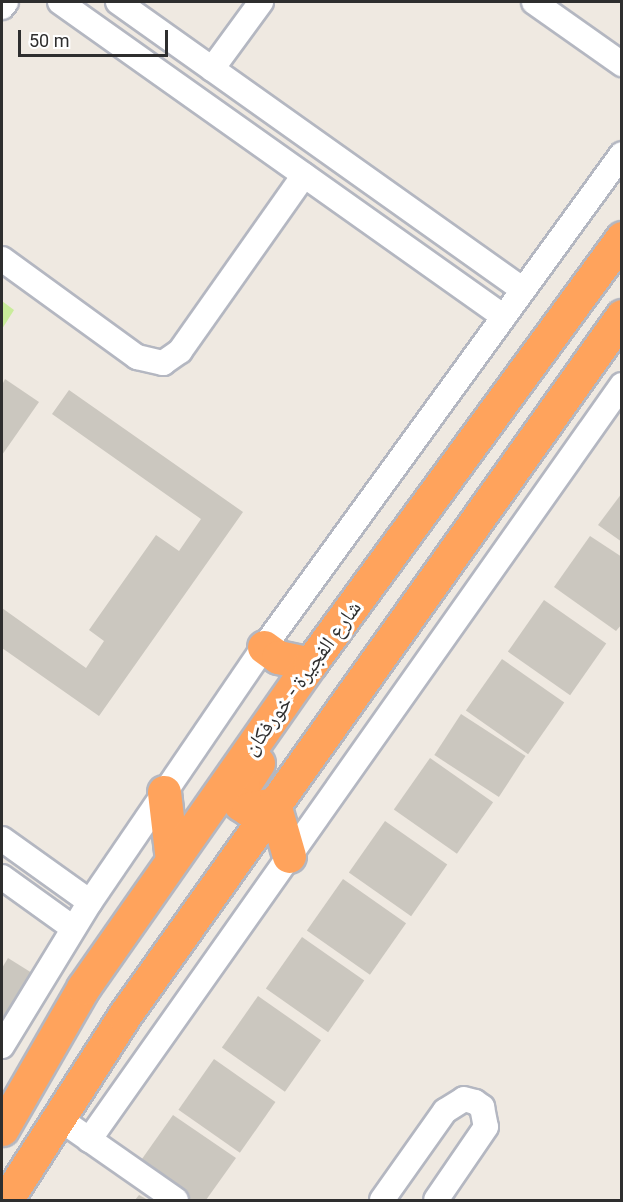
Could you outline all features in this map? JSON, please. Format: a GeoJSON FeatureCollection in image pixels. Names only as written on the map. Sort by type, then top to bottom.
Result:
{"type":"FeatureCollection","features":[{"type":"Feature","properties":{"kind":"highway","name":"شارع الفجيرة - خورفكان"},"geometry":{"type":"LineString","coordinates":[[10,1116],[83,988],[172,860],[310,664],[332,637],[621,238]]}},
{"type":"Feature","properties":{"kind":"highway"},"geometry":{"type":"LineString","coordinates":[[6,1200],[57,1117],[274,804],[621,316]]}},
{"type":"Feature","properties":{"kind":"highway"},"geometry":{"type":"LineString","coordinates":[[274,804],[248,809],[239,798],[332,637]]}},
{"type":"Feature","properties":{"kind":"highway"},"geometry":{"type":"LineString","coordinates":[[264,647],[278,657],[310,664]]}},
{"type":"Feature","properties":{"kind":"highway"},"geometry":{"type":"LineString","coordinates":[[164,792],[172,860]]}},
{"type":"Feature","properties":{"kind":"highway"},"geometry":{"type":"LineString","coordinates":[[274,804],[289,856]]}},
{"type":"Feature","properties":{"kind":"highway"},"geometry":{"type":"LineString","coordinates":[[2,1178],[42,1111],[38,1100],[10,1116]]}},
{"type":"Feature","properties":{"kind":"street"},"geometry":{"type":"LineString","coordinates":[[2,7],[6,2]]}},
{"type":"Feature","properties":{"kind":"street"},"geometry":{"type":"LineString","coordinates":[[60,2],[504,317]]}},
{"type":"Feature","properties":{"kind":"street"},"geometry":{"type":"LineString","coordinates":[[118,2],[523,290]]}},
{"type":"Feature","properties":{"kind":"street"},"geometry":{"type":"LineString","coordinates":[[212,69],[261,2]]}},
{"type":"Feature","properties":{"kind":"street"},"geometry":{"type":"LineString","coordinates":[[534,2],[621,64]]}},
{"type":"Feature","properties":{"kind":"street"},"geometry":{"type":"LineString","coordinates":[[2,1046],[90,902],[264,647],[621,154]]}},
{"type":"Feature","properties":{"kind":"street"},"geometry":{"type":"LineString","coordinates":[[2,260],[137,357],[163,363],[180,351],[304,175]]}},
{"type":"Feature","properties":{"kind":"street"},"geometry":{"type":"LineString","coordinates":[[89,1140],[621,385]]}},
{"type":"Feature","properties":{"kind":"street"},"geometry":{"type":"LineString","coordinates":[[2,839],[90,902]]}},
{"type":"Feature","properties":{"kind":"street"},"geometry":{"type":"LineString","coordinates":[[2,877],[73,928]]}},
{"type":"Feature","properties":{"kind":"street"},"geometry":{"type":"LineString","coordinates":[[382,1200],[446,1111],[464,1099],[475,1102],[482,1107],[486,1127],[436,1200]]}},
{"type":"Feature","properties":{"kind":"street"},"geometry":{"type":"LineString","coordinates":[[57,1117],[176,1200]]}},
{"type":"Feature","properties":{"kind":"green space"},"geometry":{"type":"Polygon","coordinates":[[[2,301],[14,310],[2,329],[2,301]]]}},
{"type":"Feature","properties":{"kind":"building"},"geometry":{"type":"Polygon","coordinates":[[[5,379],[39,402],[2,455],[2,385],[5,379]]]}},
{"type":"Feature","properties":{"kind":"building"},"geometry":{"type":"Polygon","coordinates":[[[69,390],[243,512],[99,716],[2,648],[2,608],[86,668],[104,641],[89,630],[156,535],[179,551],[201,519],[52,414],[69,390]]]}},
{"type":"Feature","properties":{"kind":"building"},"geometry":{"type":"Polygon","coordinates":[[[622,493],[622,542],[598,525],[622,493]]]}},
{"type":"Feature","properties":{"kind":"building"},"geometry":{"type":"Polygon","coordinates":[[[590,536],[622,557],[622,624],[616,631],[554,587],[590,536]]]}},
{"type":"Feature","properties":{"kind":"building"},"geometry":{"type":"Polygon","coordinates":[[[544,600],[606,644],[570,695],[508,652],[544,600]]]}},
{"type":"Feature","properties":{"kind":"building"},"geometry":{"type":"Polygon","coordinates":[[[502,659],[564,703],[528,754],[466,711],[502,659]]]}},
{"type":"Feature","properties":{"kind":"building"},"geometry":{"type":"Polygon","coordinates":[[[461,714],[526,756],[499,797],[434,755],[461,714]]]}},
{"type":"Feature","properties":{"kind":"building"},"geometry":{"type":"Polygon","coordinates":[[[430,758],[493,802],[457,854],[394,810],[430,758]]]}},
{"type":"Feature","properties":{"kind":"building"},"geometry":{"type":"Polygon","coordinates":[[[385,821],[447,865],[411,916],[349,873],[385,821]]]}},
{"type":"Feature","properties":{"kind":"building"},"geometry":{"type":"Polygon","coordinates":[[[343,879],[406,923],[370,975],[307,931],[343,879]]]}},
{"type":"Feature","properties":{"kind":"building"},"geometry":{"type":"Polygon","coordinates":[[[302,937],[364,981],[328,1032],[266,989],[302,937]]]}},
{"type":"Feature","properties":{"kind":"building"},"geometry":{"type":"Polygon","coordinates":[[[8,958],[32,973],[2,1019],[2,968],[8,958]]]}},
{"type":"Feature","properties":{"kind":"building"},"geometry":{"type":"Polygon","coordinates":[[[258,996],[321,1040],[285,1092],[222,1048],[258,996]]]}},
{"type":"Feature","properties":{"kind":"building"},"geometry":{"type":"Polygon","coordinates":[[[214,1059],[275,1102],[240,1153],[178,1110],[214,1059]]]}},
{"type":"Feature","properties":{"kind":"building"},"geometry":{"type":"Polygon","coordinates":[[[173,1115],[236,1158],[206,1200],[186,1200],[137,1166],[173,1115]]]}},
{"type":"Feature","properties":{"kind":"building"},"geometry":{"type":"Polygon","coordinates":[[[139,1195],[148,1200],[135,1200],[139,1195]]]}}]}
